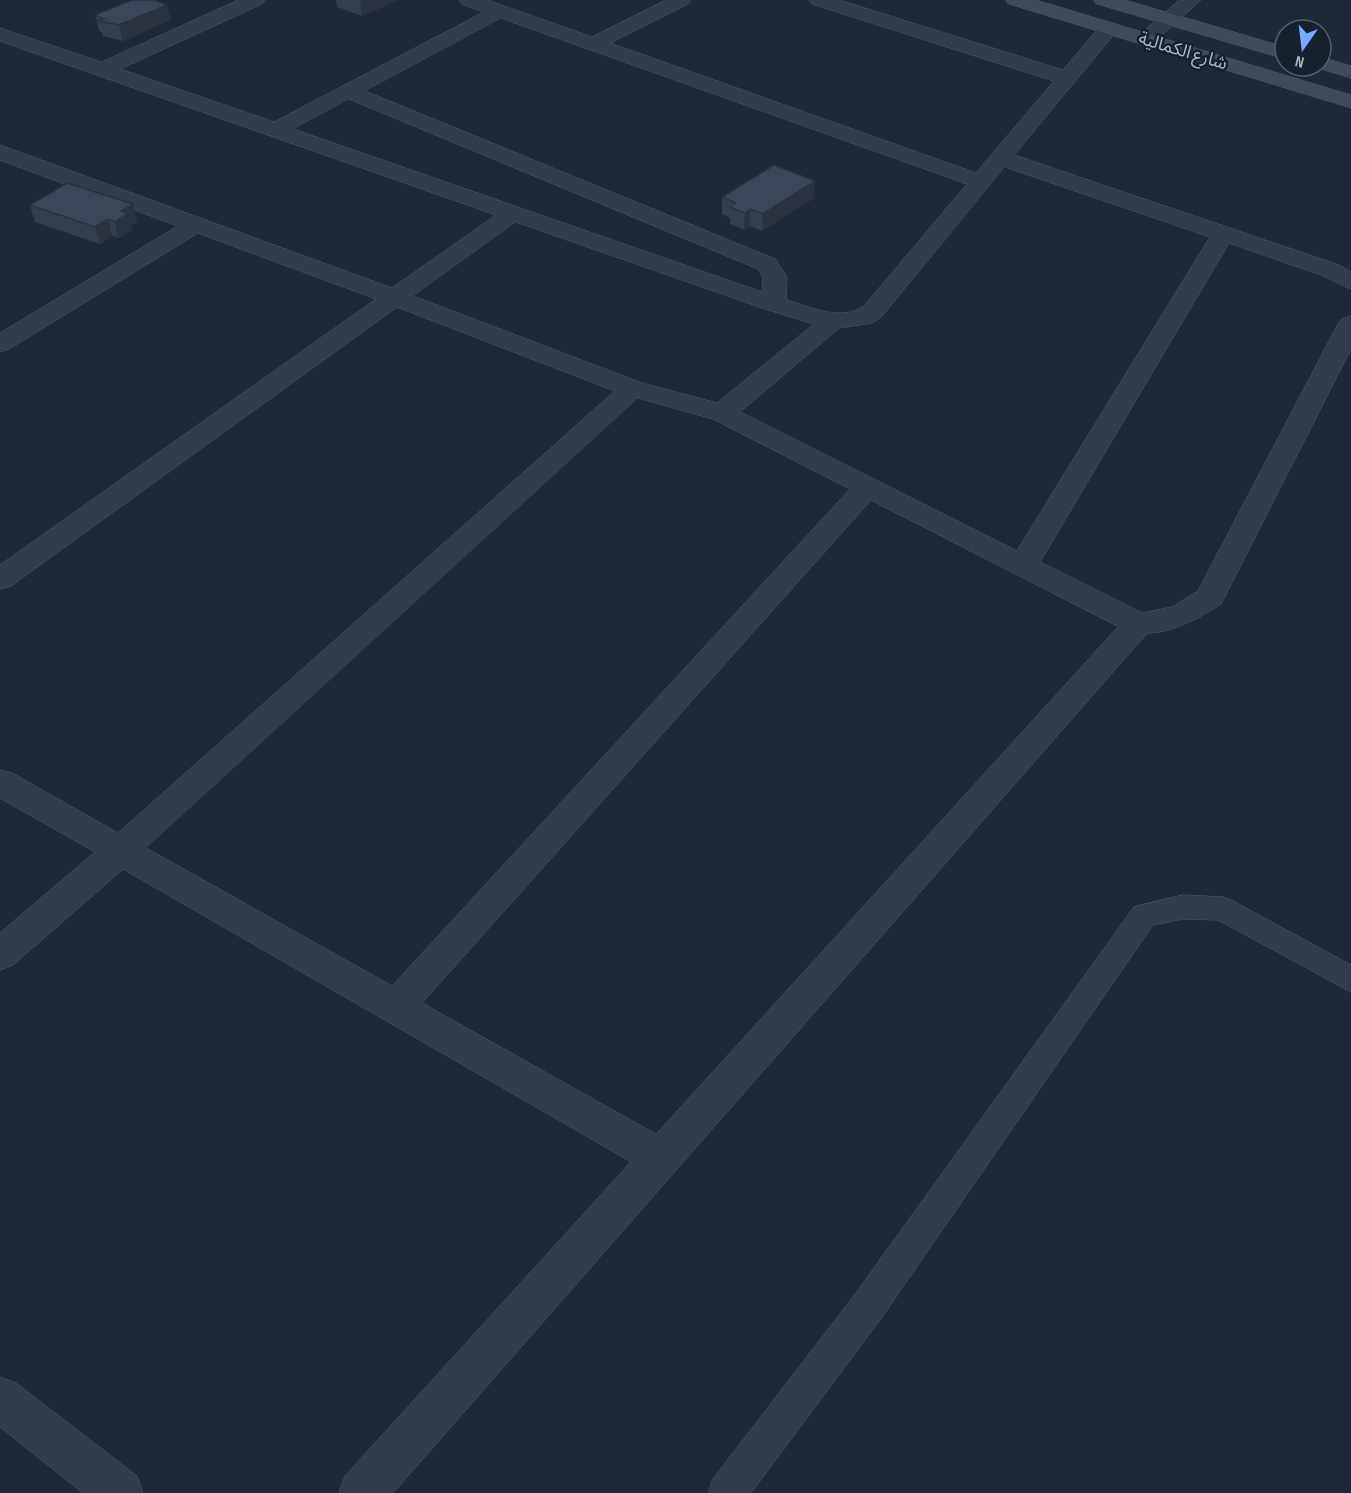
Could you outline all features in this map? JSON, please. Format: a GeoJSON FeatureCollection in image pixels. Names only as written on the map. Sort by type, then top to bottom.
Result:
{"type":"FeatureCollection","features":[{"type":"Feature","properties":{"kind":"main road","name":"شارع الكمالية"},"geometry":{"type":"LineString","coordinates":[[1016,0],[1351,102]]}},
{"type":"Feature","properties":{"kind":"main road","name":"شارع الكمالية"},"geometry":{"type":"LineString","coordinates":[[1104,0],[1273,49]]}},
{"type":"Feature","properties":{"kind":"main road"},"geometry":{"type":"LineString","coordinates":[[1333,67],[1351,72]]}},
{"type":"Feature","properties":{"kind":"street"},"geometry":{"type":"LineString","coordinates":[[101,70],[255,0]]}},
{"type":"Feature","properties":{"kind":"street"},"geometry":{"type":"LineString","coordinates":[[469,0],[981,182]]}},
{"type":"Feature","properties":{"kind":"street"},"geometry":{"type":"LineString","coordinates":[[593,44],[681,0]]}},
{"type":"Feature","properties":{"kind":"street"},"geometry":{"type":"LineString","coordinates":[[819,0],[1067,78]]}},
{"type":"Feature","properties":{"kind":"street"},"geometry":{"type":"LineString","coordinates":[[1146,39],[1191,0]]}},
{"type":"Feature","properties":{"kind":"street"},"geometry":{"type":"LineString","coordinates":[[275,130],[500,11]]}},
{"type":"Feature","properties":{"kind":"street"},"geometry":{"type":"LineString","coordinates":[[0,34],[774,304],[832,321],[863,318],[873,311],[1109,28]]}},
{"type":"Feature","properties":{"kind":"street"},"geometry":{"type":"LineString","coordinates":[[348,91],[767,264],[775,277],[774,304]]}},
{"type":"Feature","properties":{"kind":"street"},"geometry":{"type":"LineString","coordinates":[[3,156],[197,224],[633,389],[723,413],[1138,624],[1181,616],[1210,597],[1351,324]]}},
{"type":"Feature","properties":{"kind":"street"},"geometry":{"type":"LineString","coordinates":[[1001,158],[1330,270],[1351,282]]}},
{"type":"Feature","properties":{"kind":"street"},"geometry":{"type":"LineString","coordinates":[[0,579],[513,213]]}},
{"type":"Feature","properties":{"kind":"street"},"geometry":{"type":"LineString","coordinates":[[0,344],[197,224]]}},
{"type":"Feature","properties":{"kind":"street"},"geometry":{"type":"LineString","coordinates":[[1023,566],[1223,234]]}},
{"type":"Feature","properties":{"kind":"street"},"geometry":{"type":"LineString","coordinates":[[723,413],[832,321]]}},
{"type":"Feature","properties":{"kind":"street"},"geometry":{"type":"LineString","coordinates":[[0,955],[121,850],[633,389]]}},
{"type":"Feature","properties":{"kind":"street"},"geometry":{"type":"LineString","coordinates":[[396,1007],[867,487]]}},
{"type":"Feature","properties":{"kind":"street"},"geometry":{"type":"LineString","coordinates":[[362,1493],[1138,624]]}},
{"type":"Feature","properties":{"kind":"street"},"geometry":{"type":"LineString","coordinates":[[0,782],[661,1158]]}},
{"type":"Feature","properties":{"kind":"street"},"geometry":{"type":"LineString","coordinates":[[0,1399],[120,1493]]}},
{"type":"Feature","properties":{"kind":"lane"},"geometry":{"type":"LineString","coordinates":[[727,1493],[869,1305],[1144,915],[1183,907],[1223,909],[1351,981]]}},
{"type":"Feature","properties":{"kind":"building"},"geometry":{"type":"Polygon","coordinates":[[[132,0],[154,0],[167,5],[119,25],[99,21],[104,19],[95,15],[132,0]]]}},
{"type":"Feature","properties":{"kind":"building"},"geometry":{"type":"Polygon","coordinates":[[[774,165],[815,181],[763,214],[750,209],[745,213],[730,207],[736,203],[722,197],[774,165]]]}},
{"type":"Feature","properties":{"kind":"building"},"geometry":{"type":"Polygon","coordinates":[[[67,183],[133,204],[121,211],[128,213],[115,222],[108,219],[95,227],[30,205],[67,183]]]}}]}
